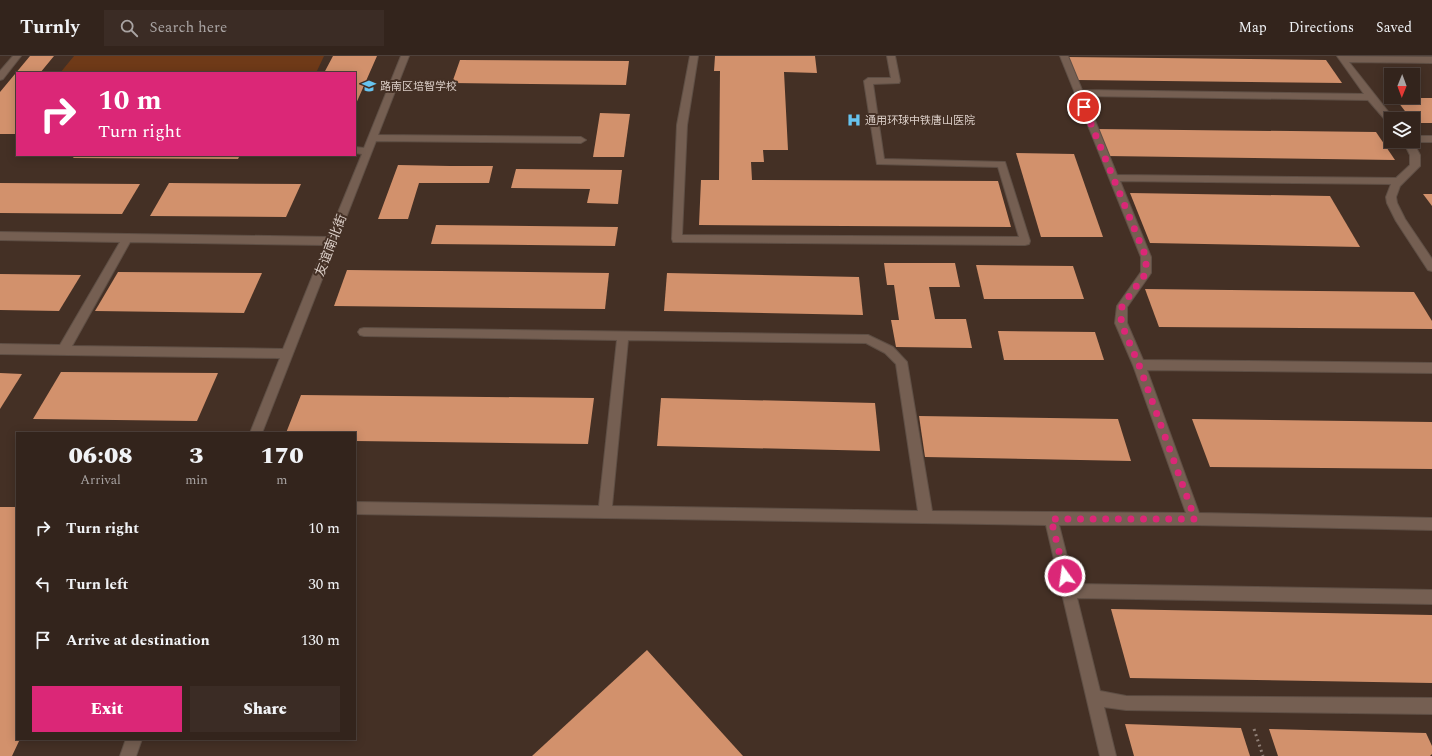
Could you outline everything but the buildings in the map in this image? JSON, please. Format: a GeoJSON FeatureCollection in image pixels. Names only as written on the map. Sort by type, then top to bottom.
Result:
{"type":"FeatureCollection","features":[{"type":"Feature","properties":{"kind":"street"},"geometry":{"type":"LineString","coordinates":[[0,76],[17,56]]}},
{"type":"Feature","properties":{"kind":"street","name":"友谊南北街"},"geometry":{"type":"LineString","coordinates":[[256,432],[405,56]]}},
{"type":"Feature","properties":{"kind":"street"},"geometry":{"type":"LineString","coordinates":[[694,56],[682,125],[677,239],[1025,241],[1002,164],[880,162],[868,81],[896,81],[891,56]]}},
{"type":"Feature","properties":{"kind":"street"},"geometry":{"type":"LineString","coordinates":[[1064,56],[1146,257],[1146,273],[1122,306],[1121,323],[1139,365],[1195,519]]}},
{"type":"Feature","properties":{"kind":"street"},"geometry":{"type":"LineString","coordinates":[[1342,58],[1432,60]]}},
{"type":"Feature","properties":{"kind":"street"},"geometry":{"type":"LineString","coordinates":[[1342,58],[1384,113]]}},
{"type":"Feature","properties":{"kind":"street"},"geometry":{"type":"LineString","coordinates":[[1079,93],[1371,97]]}},
{"type":"Feature","properties":{"kind":"street"},"geometry":{"type":"LineString","coordinates":[[372,138],[581,140]]}},
{"type":"Feature","properties":{"kind":"street"},"geometry":{"type":"LineString","coordinates":[[1420,139],[1432,139]]}},
{"type":"Feature","properties":{"kind":"street"},"geometry":{"type":"LineString","coordinates":[[1412,148],[1415,155],[1415,166],[1398,182],[1391,198],[1394,209],[1432,267]]}},
{"type":"Feature","properties":{"kind":"street"},"geometry":{"type":"LineString","coordinates":[[356,150],[367,151]]}},
{"type":"Feature","properties":{"kind":"street"},"geometry":{"type":"LineString","coordinates":[[1114,178],[1398,182]]}},
{"type":"Feature","properties":{"kind":"street"},"geometry":{"type":"LineString","coordinates":[[0,236],[332,241]]}},
{"type":"Feature","properties":{"kind":"street"},"geometry":{"type":"LineString","coordinates":[[64,349],[127,238]]}},
{"type":"Feature","properties":{"kind":"street"},"geometry":{"type":"LineString","coordinates":[[1418,245],[1432,246]]}},
{"type":"Feature","properties":{"kind":"street"},"geometry":{"type":"LineString","coordinates":[[364,332],[868,339],[889,350],[901,362],[926,517]]}},
{"type":"Feature","properties":{"kind":"street"},"geometry":{"type":"LineString","coordinates":[[605,512],[623,335]]}},
{"type":"Feature","properties":{"kind":"street"},"geometry":{"type":"LineString","coordinates":[[0,349],[287,354]]}},
{"type":"Feature","properties":{"kind":"street"},"geometry":{"type":"LineString","coordinates":[[1139,365],[1432,368]]}},
{"type":"Feature","properties":{"kind":"street"},"geometry":{"type":"LineString","coordinates":[[356,508],[1051,519],[1195,519],[1432,524]]}},
{"type":"Feature","properties":{"kind":"street"},"geometry":{"type":"LineString","coordinates":[[1051,519],[1108,756]]}},
{"type":"Feature","properties":{"kind":"street"},"geometry":{"type":"LineString","coordinates":[[1069,591],[1432,597]]}},
{"type":"Feature","properties":{"kind":"street"},"geometry":{"type":"LineString","coordinates":[[1094,698],[1126,703],[1432,707]]}},
{"type":"Feature","properties":{"kind":"street"},"geometry":{"type":"LineString","coordinates":[[128,756],[134,740]]}},
{"type":"Feature","properties":{"kind":"shaded area","name":"路南区培智学校"},"geometry":{"type":"Polygon","coordinates":[[[74,56],[324,56],[316,72],[61,72],[74,56]]]}},
{"type":"Feature","properties":{"kind":"place","name":"路南区培智学校"},"geometry":{"type":"Point","coordinates":[369,86]}},
{"type":"Feature","properties":{"kind":"place","name":"通用环球中铁唐山医院"},"geometry":{"type":"Point","coordinates":[854,120]}},
{"type":"Feature","properties":{"kind":"route"},"geometry":{"type":"LineString","coordinates":[[1065,576],[1051,519],[1195,519],[1139,365],[1121,323],[1122,306],[1146,273],[1146,257],[1084,107]]}}]}
